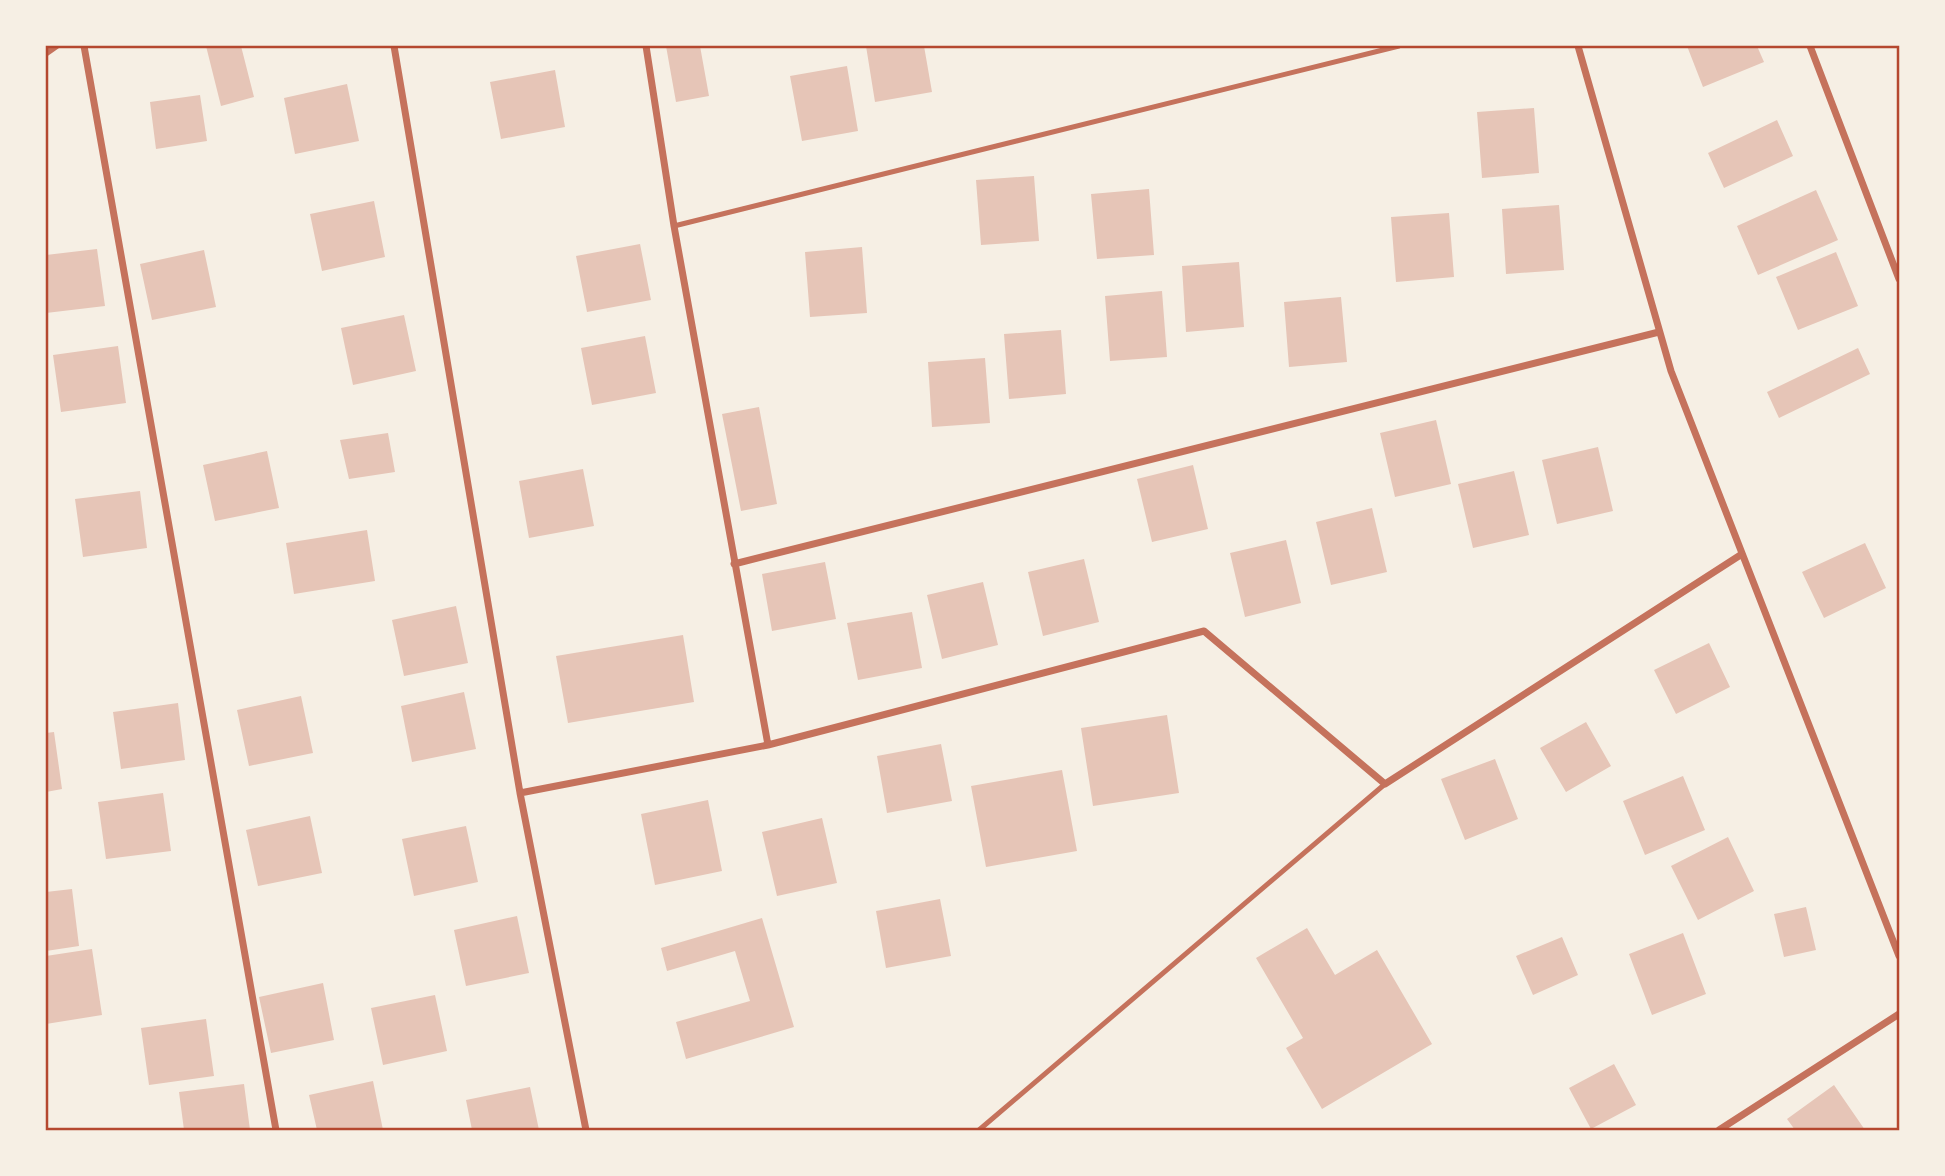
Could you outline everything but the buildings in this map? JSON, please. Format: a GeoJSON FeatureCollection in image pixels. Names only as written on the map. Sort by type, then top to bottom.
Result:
{"type":"FeatureCollection","features":[{"type":"Feature","properties":{"kind":"street"},"geometry":{"type":"LineString","coordinates":[[46,53],[56,46]]}},
{"type":"Feature","properties":{"kind":"street"},"geometry":{"type":"LineString","coordinates":[[84,46],[276,1130]]}},
{"type":"Feature","properties":{"kind":"street"},"geometry":{"type":"LineString","coordinates":[[394,46],[520,793],[586,1130]]}},
{"type":"Feature","properties":{"kind":"street"},"geometry":{"type":"LineString","coordinates":[[646,46],[674,226],[768,745]]}},
{"type":"Feature","properties":{"kind":"street"},"geometry":{"type":"LineString","coordinates":[[1578,46],[1671,371],[1899,956]]}},
{"type":"Feature","properties":{"kind":"street"},"geometry":{"type":"LineString","coordinates":[[1810,46],[1899,279]]}},
{"type":"Feature","properties":{"kind":"street"},"geometry":{"type":"LineString","coordinates":[[734,564],[1659,332]]}},
{"type":"Feature","properties":{"kind":"street"},"geometry":{"type":"LineString","coordinates":[[520,793],[768,745],[1205,631],[1385,784],[1742,554]]}},
{"type":"Feature","properties":{"kind":"street"},"geometry":{"type":"LineString","coordinates":[[1719,1130],[1899,1014]]}},
{"type":"Feature","properties":{"kind":"lane"},"geometry":{"type":"LineString","coordinates":[[674,226],[1399,46]]}},
{"type":"Feature","properties":{"kind":"lane"},"geometry":{"type":"LineString","coordinates":[[979,1130],[1385,784]]}}]}
